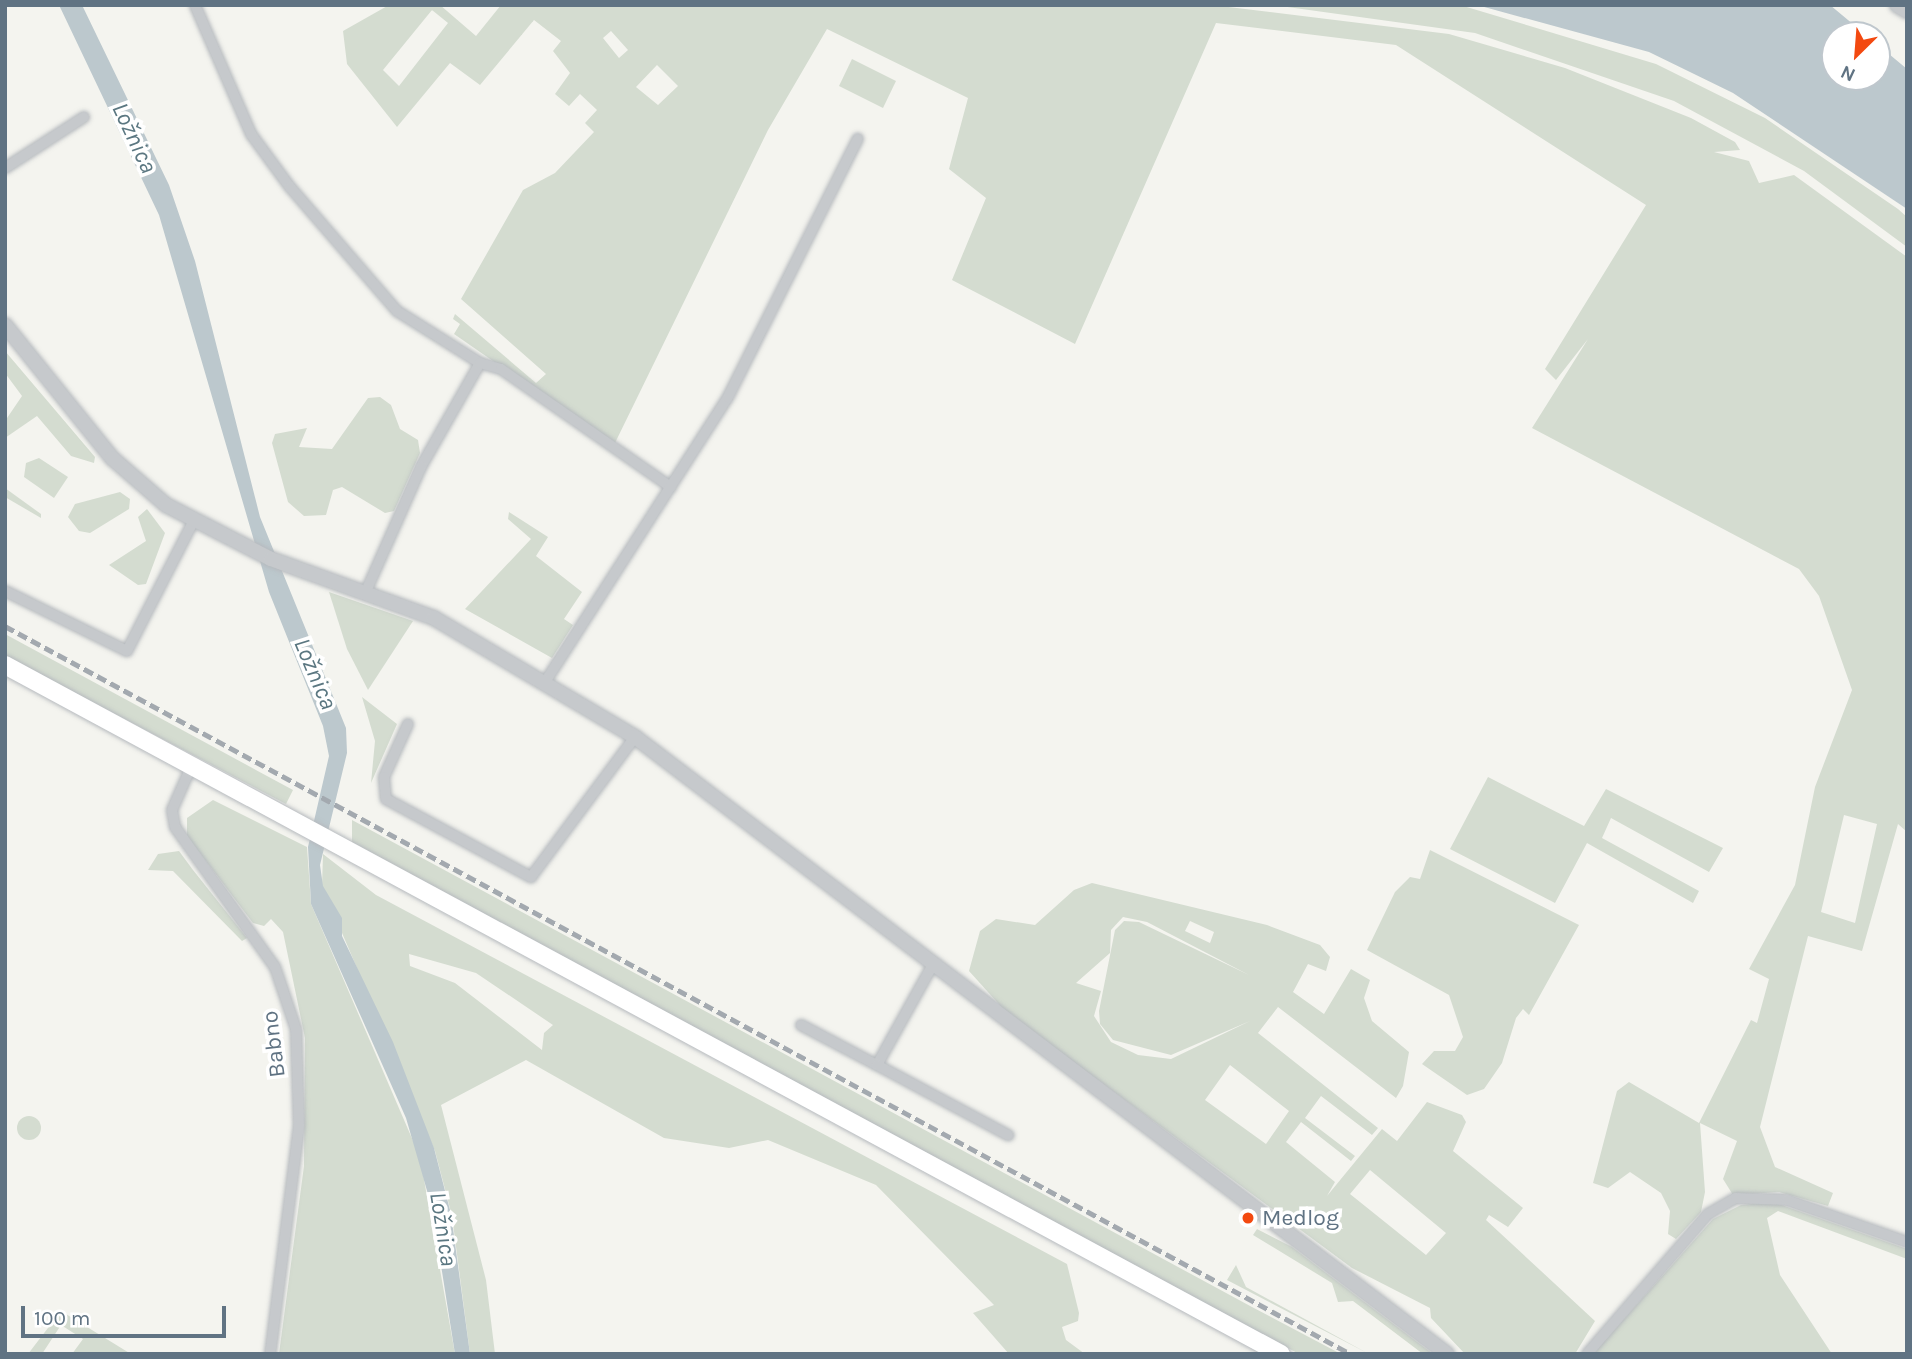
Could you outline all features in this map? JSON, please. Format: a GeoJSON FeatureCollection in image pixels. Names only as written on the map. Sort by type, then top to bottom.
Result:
{"type":"FeatureCollection","features":[{"type":"Feature","properties":{"kind":"main road"},"geometry":{"type":"LineString","coordinates":[[5,665],[1281,1354]]}},
{"type":"Feature","properties":{"kind":"street"},"geometry":{"type":"LineString","coordinates":[[195,5],[251,134],[290,187],[397,311],[480,363],[501,369],[671,487]]}},
{"type":"Feature","properties":{"kind":"street"},"geometry":{"type":"LineString","coordinates":[[1897,5],[1907,10]]}},
{"type":"Feature","properties":{"kind":"street"},"geometry":{"type":"LineString","coordinates":[[5,168],[84,117]]}},
{"type":"Feature","properties":{"kind":"street"},"geometry":{"type":"LineString","coordinates":[[547,679],[671,487],[783,296],[858,139]]}},
{"type":"Feature","properties":{"kind":"street"},"geometry":{"type":"LineString","coordinates":[[5,325],[112,458],[193,522],[227,540],[316,575],[367,589],[547,679],[635,737],[1447,1354]]}},
{"type":"Feature","properties":{"kind":"street"},"geometry":{"type":"LineString","coordinates":[[367,589],[427,456],[480,363]]}},
{"type":"Feature","properties":{"kind":"street"},"geometry":{"type":"LineString","coordinates":[[5,591],[127,652],[193,522]]}},
{"type":"Feature","properties":{"kind":"street"},"geometry":{"type":"LineString","coordinates":[[408,724],[384,777],[386,799],[531,877],[635,737]]}},
{"type":"Feature","properties":{"kind":"street","name":"Babno"},"geometry":{"type":"LineString","coordinates":[[191,767],[172,810],[175,827],[275,967],[296,1029],[299,1126],[270,1354]]}},
{"type":"Feature","properties":{"kind":"street"},"geometry":{"type":"LineString","coordinates":[[877,1065],[932,965]]}},
{"type":"Feature","properties":{"kind":"street"},"geometry":{"type":"LineString","coordinates":[[801,1025],[1008,1135]]}},
{"type":"Feature","properties":{"kind":"street"},"geometry":{"type":"LineString","coordinates":[[1587,1354],[1708,1214],[1736,1199],[1787,1200],[1907,1242]]}},
{"type":"Feature","properties":{"kind":"shaded area"},"geometry":{"type":"Polygon","coordinates":[[[389,5],[440,5],[476,36],[501,5],[1212,5],[1449,34],[1565,68],[1691,118],[1735,142],[1740,150],[1714,152],[1749,161],[1759,183],[1794,175],[1907,257],[1907,832],[1898,824],[1862,951],[1808,936],[1760,1127],[1775,1167],[1833,1193],[1828,1206],[1779,1192],[1733,1195],[1723,1179],[1737,1141],[1700,1123],[1705,1192],[1701,1212],[1676,1239],[1668,1234],[1670,1211],[1661,1193],[1630,1172],[1608,1188],[1593,1183],[1617,1091],[1629,1082],[1699,1123],[1751,1020],[1757,1023],[1769,979],[1749,969],[1795,885],[1815,787],[1852,690],[1819,596],[1799,569],[1532,428],[1588,339],[1556,380],[1545,369],[1646,205],[1396,45],[1216,23],[1075,344],[952,280],[986,198],[949,169],[968,98],[827,29],[768,130],[614,445],[454,334],[460,324],[453,319],[455,314],[536,383],[546,374],[461,299],[523,190],[555,173],[594,132],[585,123],[597,110],[580,94],[569,106],[555,94],[570,73],[553,51],[561,41],[534,20],[480,85],[450,63],[397,127],[347,64],[343,31],[389,5]],[[432,10],[383,70],[399,86],[448,23],[432,10]],[[611,31],[603,38],[619,58],[628,50],[611,31]],[[657,65],[636,87],[658,105],[678,86],[657,65]],[[1844,815],[1821,912],[1855,923],[1877,824],[1844,815]]]}},
{"type":"Feature","properties":{"kind":"shaded area"},"geometry":{"type":"Polygon","coordinates":[[[1273,5],[1460,5],[1656,64],[1765,118],[1898,209],[1907,217],[1907,247],[1804,171],[1674,101],[1475,33],[1273,5]]]}},
{"type":"Feature","properties":{"kind":"shaded area"},"geometry":{"type":"Polygon","coordinates":[[[852,59],[896,81],[883,108],[839,86],[852,59]]]}},
{"type":"Feature","properties":{"kind":"shaded area"},"geometry":{"type":"Polygon","coordinates":[[[5,351],[95,457],[94,463],[71,456],[37,416],[5,438],[5,421],[22,396],[5,373],[5,351]]]}},
{"type":"Feature","properties":{"kind":"shaded area"},"geometry":{"type":"Polygon","coordinates":[[[380,397],[391,405],[400,429],[418,440],[420,453],[394,511],[385,513],[342,487],[333,490],[326,515],[304,516],[288,502],[272,443],[275,434],[307,428],[299,447],[332,449],[368,398],[380,397]]]}},
{"type":"Feature","properties":{"kind":"shaded area"},"geometry":{"type":"Polygon","coordinates":[[[39,458],[68,477],[54,498],[24,477],[26,463],[39,458]]]}},
{"type":"Feature","properties":{"kind":"shaded area"},"geometry":{"type":"Polygon","coordinates":[[[5,488],[41,514],[41,518],[5,497],[5,488]]]}},
{"type":"Feature","properties":{"kind":"shaded area"},"geometry":{"type":"Polygon","coordinates":[[[120,492],[130,499],[129,509],[90,533],[79,531],[68,517],[75,504],[120,492]]]}},
{"type":"Feature","properties":{"kind":"shaded area"},"geometry":{"type":"Polygon","coordinates":[[[147,509],[165,533],[146,584],[138,585],[109,565],[146,541],[138,517],[147,509]]]}},
{"type":"Feature","properties":{"kind":"shaded area"},"geometry":{"type":"Polygon","coordinates":[[[509,512],[548,537],[536,556],[582,592],[564,619],[573,625],[552,658],[465,609],[531,539],[508,519],[509,512]]]}},
{"type":"Feature","properties":{"kind":"shaded area"},"geometry":{"type":"Polygon","coordinates":[[[329,592],[413,621],[368,690],[347,649],[329,592]]]}},
{"type":"Feature","properties":{"kind":"shaded area"},"geometry":{"type":"Polygon","coordinates":[[[5,634],[293,790],[286,804],[5,656],[5,634]]]}},
{"type":"Feature","properties":{"kind":"shaded area"},"geometry":{"type":"Polygon","coordinates":[[[362,697],[397,724],[371,783],[375,741],[362,697]]]}},
{"type":"Feature","properties":{"kind":"shaded area"},"geometry":{"type":"Polygon","coordinates":[[[1488,777],[1584,826],[1606,789],[1723,848],[1709,872],[1611,818],[1602,838],[1699,891],[1693,903],[1587,843],[1555,903],[1450,849],[1488,777]]]}},
{"type":"Feature","properties":{"kind":"shaded area"},"geometry":{"type":"Polygon","coordinates":[[[213,800],[307,847],[311,904],[420,1157],[455,1354],[279,1354],[304,1166],[305,1038],[283,932],[271,919],[264,926],[253,923],[187,836],[187,818],[213,800]]]}},
{"type":"Feature","properties":{"kind":"shaded area"},"geometry":{"type":"Polygon","coordinates":[[[352,820],[1341,1354],[1299,1354],[352,842],[352,820]]]}},
{"type":"Feature","properties":{"kind":"shaded area"},"geometry":{"type":"Polygon","coordinates":[[[1430,850],[1579,925],[1529,1015],[1523,1009],[1516,1018],[1502,1063],[1484,1089],[1467,1095],[1422,1064],[1434,1051],[1455,1051],[1463,1037],[1449,995],[1367,950],[1395,892],[1410,877],[1420,879],[1430,850]]]}},
{"type":"Feature","properties":{"kind":"shaded area"},"geometry":{"type":"Polygon","coordinates":[[[179,851],[247,938],[242,941],[173,871],[148,870],[158,854],[179,851]]]}},
{"type":"Feature","properties":{"kind":"shaded area"},"geometry":{"type":"Polygon","coordinates":[[[323,854],[376,895],[1067,1264],[1079,1313],[1078,1321],[1062,1327],[1066,1340],[1085,1354],[1009,1354],[973,1313],[994,1305],[876,1185],[768,1140],[729,1148],[664,1138],[526,1060],[441,1105],[486,1280],[495,1354],[470,1354],[452,1216],[435,1151],[322,886],[323,854]],[[409,954],[410,966],[455,983],[542,1050],[544,1033],[553,1025],[476,973],[409,954]]]}},
{"type":"Feature","properties":{"kind":"shaded area"},"geometry":{"type":"Polygon","coordinates":[[[1092,883],[1267,925],[1320,945],[1330,957],[1326,971],[1308,964],[1293,992],[1324,1014],[1351,969],[1370,980],[1364,998],[1372,1021],[1409,1052],[1403,1086],[1396,1098],[1278,1007],[1258,1033],[1378,1128],[1372,1135],[1321,1096],[1305,1118],[1355,1156],[1351,1161],[1301,1122],[1286,1142],[1335,1182],[1327,1196],[1382,1129],[1397,1141],[1427,1102],[1462,1115],[1466,1122],[1453,1151],[1523,1208],[1508,1227],[1489,1215],[1486,1220],[1595,1321],[1575,1354],[1465,1354],[1431,1318],[1430,1308],[1352,1268],[1006,1012],[969,971],[980,931],[996,919],[1035,925],[1074,890],[1092,883]],[[1123,917],[1111,930],[1110,953],[1076,983],[1101,991],[1094,1016],[1111,1042],[1138,1055],[1171,1059],[1250,1021],[1171,1055],[1113,1040],[1100,1024],[1099,1011],[1115,930],[1124,921],[1139,922],[1249,975],[1147,922],[1123,917]],[[1190,921],[1185,931],[1210,943],[1214,932],[1190,921]],[[1230,1065],[1205,1100],[1266,1144],[1289,1111],[1230,1065]],[[1370,1170],[1350,1194],[1426,1255],[1446,1233],[1370,1170]]]}},
{"type":"Feature","properties":{"kind":"shaded area"},"geometry":{"type":"Polygon","coordinates":[[[29,1116],[37,1120],[41,1128],[37,1136],[29,1140],[21,1136],[17,1128],[21,1120],[29,1116]]]}},
{"type":"Feature","properties":{"kind":"shaded area"},"geometry":{"type":"Polygon","coordinates":[[[1773,1202],[1907,1249],[1907,1259],[1778,1211],[1767,1218],[1780,1275],[1832,1354],[1593,1354],[1713,1219],[1741,1205],[1773,1202]]]}},
{"type":"Feature","properties":{"kind":"shaded area"},"geometry":{"type":"Polygon","coordinates":[[[1257,1229],[1292,1247],[1433,1354],[1423,1354],[1353,1301],[1338,1302],[1332,1283],[1253,1235],[1257,1229]]]}},
{"type":"Feature","properties":{"kind":"shaded area"},"geometry":{"type":"Polygon","coordinates":[[[1236,1265],[1246,1287],[1369,1354],[1227,1280],[1236,1265]]]}},
{"type":"Feature","properties":{"kind":"shaded area"},"geometry":{"type":"Polygon","coordinates":[[[61,1311],[131,1354],[72,1354],[83,1339],[61,1325],[42,1354],[28,1354],[61,1311]]]}},
{"type":"Feature","properties":{"kind":"water","name":"Ložnica"},"geometry":{"type":"Polygon","coordinates":[[[59,5],[82,5],[169,185],[195,261],[260,517],[346,728],[347,753],[320,865],[323,886],[342,918],[342,936],[393,1042],[434,1148],[451,1214],[470,1354],[455,1354],[432,1208],[406,1118],[311,904],[308,847],[329,756],[323,726],[269,592],[159,215],[59,5]]]}},
{"type":"Feature","properties":{"kind":"water"},"geometry":{"type":"Polygon","coordinates":[[[1477,5],[1830,5],[1849,21],[1821,21],[1821,91],[1891,91],[1891,56],[1907,69],[1907,209],[1733,93],[1649,52],[1477,5]]]}},
{"type":"Feature","properties":{"kind":"railway"},"geometry":{"type":"LineString","coordinates":[[5,626],[1351,1354]]}},
{"type":"Feature","properties":{"kind":"place","name":"Medlog"},"geometry":{"type":"Point","coordinates":[1248,1218]}}]}
